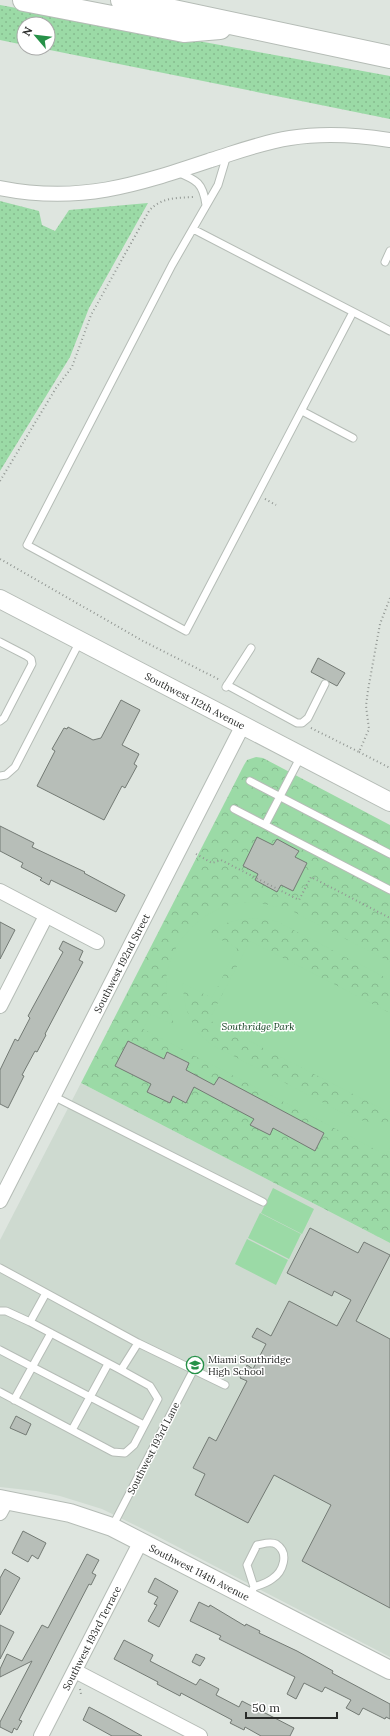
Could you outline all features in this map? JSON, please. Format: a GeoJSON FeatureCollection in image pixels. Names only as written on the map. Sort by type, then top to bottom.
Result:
{"type":"FeatureCollection","features":[{"type":"Feature","properties":{"kind":"highway"},"geometry":{"type":"LineString","coordinates":[[24,0],[184,31],[245,27]]}},
{"type":"Feature","properties":{"kind":"highway"},"geometry":{"type":"LineString","coordinates":[[122,0],[390,57]]}},
{"type":"Feature","properties":{"kind":"street"},"geometry":{"type":"LineString","coordinates":[[0,188],[33,192],[79,194],[120,188],[274,141],[310,135],[390,140]]}},
{"type":"Feature","properties":{"kind":"street","name":"Southwest 112th Avenue"},"geometry":{"type":"LineString","coordinates":[[0,599],[390,802]]}},
{"type":"Feature","properties":{"kind":"street","name":"Southwest 192nd Street"},"geometry":{"type":"LineString","coordinates":[[0,1201],[244,725]]}},
{"type":"Feature","properties":{"kind":"street"},"geometry":{"type":"LineString","coordinates":[[0,891],[97,942]]}},
{"type":"Feature","properties":{"kind":"street"},"geometry":{"type":"LineString","coordinates":[[0,1006],[46,916]]}},
{"type":"Feature","properties":{"kind":"street","name":"Southwest 114th Avenue"},"geometry":{"type":"LineString","coordinates":[[2,1504],[70,1513],[112,1527],[252,1592],[390,1670]]}},
{"type":"Feature","properties":{"kind":"street","name":"Southwest 193rd Terrace"},"geometry":{"type":"LineString","coordinates":[[41,1736],[141,1541]]}},
{"type":"Feature","properties":{"kind":"street"},"geometry":{"type":"LineString","coordinates":[[75,1671],[200,1736]]}},
{"type":"Feature","properties":{"kind":"lane"},"geometry":{"type":"LineString","coordinates":[[227,155],[218,185],[172,265],[27,545],[186,631],[353,312]]}},
{"type":"Feature","properties":{"kind":"lane"},"geometry":{"type":"LineString","coordinates":[[176,172],[198,183],[203,190],[206,205]]}},
{"type":"Feature","properties":{"kind":"lane"},"geometry":{"type":"LineString","coordinates":[[193,229],[390,332]]}},
{"type":"Feature","properties":{"kind":"lane"},"geometry":{"type":"LineString","coordinates":[[385,262],[390,251]]}},
{"type":"Feature","properties":{"kind":"lane"},"geometry":{"type":"LineString","coordinates":[[302,411],[352,438]]}},
{"type":"Feature","properties":{"kind":"lane"},"geometry":{"type":"LineString","coordinates":[[3,776],[15,767],[80,641]]}},
{"type":"Feature","properties":{"kind":"lane"},"geometry":{"type":"LineString","coordinates":[[0,642],[27,656],[31,659],[32,664],[4,718],[0,721]]}},
{"type":"Feature","properties":{"kind":"lane"},"geometry":{"type":"LineString","coordinates":[[251,648],[226,684],[271,710],[298,723],[302,723],[308,718],[325,684]]}},
{"type":"Feature","properties":{"kind":"lane"},"geometry":{"type":"LineString","coordinates":[[265,825],[301,756]]}},
{"type":"Feature","properties":{"kind":"lane"},"geometry":{"type":"LineString","coordinates":[[250,781],[390,854]]}},
{"type":"Feature","properties":{"kind":"lane"},"geometry":{"type":"LineString","coordinates":[[234,809],[390,890]]}},
{"type":"Feature","properties":{"kind":"lane"},"geometry":{"type":"LineString","coordinates":[[54,1096],[263,1202]]}},
{"type":"Feature","properties":{"kind":"lane"},"geometry":{"type":"LineString","coordinates":[[0,1268],[138,1343],[225,1385]]}},
{"type":"Feature","properties":{"kind":"lane"},"geometry":{"type":"LineString","coordinates":[[30,1322],[46,1293]]}},
{"type":"Feature","properties":{"kind":"lane"},"geometry":{"type":"LineString","coordinates":[[0,1311],[6,1311],[30,1322],[150,1386],[158,1399],[134,1445],[125,1454],[113,1452],[0,1392]]}},
{"type":"Feature","properties":{"kind":"lane"},"geometry":{"type":"LineString","coordinates":[[14,1400],[50,1333]]}},
{"type":"Feature","properties":{"kind":"lane"},"geometry":{"type":"LineString","coordinates":[[121,1370],[138,1343]]}},
{"type":"Feature","properties":{"kind":"lane"},"geometry":{"type":"LineString","coordinates":[[0,1350],[144,1426]]}},
{"type":"Feature","properties":{"kind":"lane"},"geometry":{"type":"LineString","coordinates":[[72,1430],[108,1364]]}},
{"type":"Feature","properties":{"kind":"lane","name":"Southwest 193rd Lane"},"geometry":{"type":"LineString","coordinates":[[112,1527],[194,1369]]}},
{"type":"Feature","properties":{"kind":"lane"},"geometry":{"type":"LineString","coordinates":[[268,1542],[276,1544],[282,1551],[284,1559],[279,1572],[272,1580],[252,1592],[247,1565],[251,1553],[257,1545],[268,1542]]}},
{"type":"Feature","properties":{"kind":"path"},"geometry":{"type":"LineString","coordinates":[[0,481],[56,388],[72,367],[91,315],[149,211],[155,204],[165,200],[196,197]]}},
{"type":"Feature","properties":{"kind":"path"},"geometry":{"type":"LineString","coordinates":[[0,559],[143,641],[226,684]]}},
{"type":"Feature","properties":{"kind":"path"},"geometry":{"type":"LineString","coordinates":[[358,752],[369,729],[366,706],[368,690],[380,624],[390,598]]}},
{"type":"Feature","properties":{"kind":"path"},"geometry":{"type":"LineString","coordinates":[[302,723],[390,768]]}},
{"type":"Feature","properties":{"kind":"path"},"geometry":{"type":"LineString","coordinates":[[196,854],[212,863],[221,860],[299,900],[311,877],[390,918]]}},
{"type":"Feature","properties":{"kind":"path"},"geometry":{"type":"LineString","coordinates":[[80,1687],[81,1694]]}},
{"type":"Feature","properties":{"kind":"shaded area","name":"Miami Southridge High School"},"geometry":{"type":"Polygon","coordinates":[[[81,1083],[390,1243],[390,1657],[102,1509],[60,1496],[36,1491],[0,1487],[0,1240],[81,1083]]]}},
{"type":"Feature","properties":{"kind":"green space"},"geometry":{"type":"Polygon","coordinates":[[[0,5],[390,76],[390,119],[56,51],[56,16],[16,16],[16,43],[0,40],[0,5]]]}},
{"type":"Feature","properties":{"kind":"green space"},"geometry":{"type":"Polygon","coordinates":[[[0,201],[39,211],[42,225],[55,231],[69,210],[148,203],[89,308],[70,357],[0,471],[0,201]]]}},
{"type":"Feature","properties":{"kind":"green space","name":"Southridge Park"},"geometry":{"type":"Polygon","coordinates":[[[256,757],[263,758],[390,825],[390,1243],[81,1083],[244,765],[247,760],[256,757]]]}},
{"type":"Feature","properties":{"kind":"green space"},"geometry":{"type":"Polygon","coordinates":[[[256,902],[290,910],[390,962],[390,980],[278,922],[259,919],[233,921],[208,933],[237,948],[212,998],[182,983],[186,1009],[197,1032],[212,1045],[345,1114],[373,1123],[390,1121],[390,1148],[386,1155],[143,1029],[151,1014],[174,1025],[166,983],[172,956],[187,932],[197,922],[221,908],[239,903],[256,902]]]}},
{"type":"Feature","properties":{"kind":"green space"},"geometry":{"type":"Polygon","coordinates":[[[250,941],[390,1013],[390,1109],[388,1112],[209,1020],[250,941]]]}},
{"type":"Feature","properties":{"kind":"green space"},"geometry":{"type":"Polygon","coordinates":[[[273,1188],[314,1209],[302,1234],[261,1213],[273,1188]]]}},
{"type":"Feature","properties":{"kind":"green space"},"geometry":{"type":"Polygon","coordinates":[[[260,1213],[301,1234],[289,1259],[248,1238],[260,1213]]]}},
{"type":"Feature","properties":{"kind":"green space"},"geometry":{"type":"Polygon","coordinates":[[[247,1239],[288,1260],[276,1285],[235,1264],[247,1239]]]}},
{"type":"Feature","properties":{"kind":"building"},"geometry":{"type":"Polygon","coordinates":[[[318,658],[345,673],[337,686],[311,672],[318,658]]]}},
{"type":"Feature","properties":{"kind":"building"},"geometry":{"type":"Polygon","coordinates":[[[121,700],[140,710],[122,745],[139,754],[134,764],[137,766],[125,788],[122,786],[104,820],[37,786],[55,751],[52,749],[64,728],[67,729],[68,727],[93,740],[101,738],[121,700]]]}},
{"type":"Feature","properties":{"kind":"building"},"geometry":{"type":"Polygon","coordinates":[[[0,826],[34,843],[32,847],[85,872],[84,873],[125,895],[116,912],[51,880],[49,885],[40,880],[42,878],[21,867],[23,863],[0,851],[0,826]]]}},
{"type":"Feature","properties":{"kind":"building"},"geometry":{"type":"Polygon","coordinates":[[[257,837],[273,845],[277,839],[299,851],[295,857],[307,863],[293,891],[281,885],[277,892],[255,880],[258,874],[243,866],[257,837]]]}},
{"type":"Feature","properties":{"kind":"building"},"geometry":{"type":"Polygon","coordinates":[[[0,922],[15,930],[0,959],[0,922]]]}},
{"type":"Feature","properties":{"kind":"building"},"geometry":{"type":"Polygon","coordinates":[[[63,941],[83,951],[79,960],[83,962],[37,1052],[35,1051],[22,1075],[24,1076],[8,1108],[0,1104],[0,1070],[15,1039],[18,1041],[30,1018],[28,1016],[63,952],[59,949],[63,941]]]}},
{"type":"Feature","properties":{"kind":"building"},"geometry":{"type":"Polygon","coordinates":[[[128,1041],[164,1059],[167,1052],[189,1063],[186,1070],[214,1085],[219,1077],[324,1133],[315,1151],[273,1128],[270,1135],[250,1125],[254,1119],[194,1087],[186,1103],[173,1096],[170,1103],[147,1092],[151,1084],[115,1066],[128,1041]]]}},
{"type":"Feature","properties":{"kind":"building"},"geometry":{"type":"Polygon","coordinates":[[[310,1228],[358,1253],[364,1242],[390,1255],[356,1321],[390,1339],[390,1608],[302,1561],[331,1505],[274,1475],[248,1523],[195,1495],[205,1474],[193,1468],[209,1437],[216,1441],[247,1381],[240,1378],[247,1365],[253,1369],[266,1344],[252,1337],[257,1328],[271,1336],[289,1301],[337,1326],[351,1300],[334,1291],[332,1296],[287,1273],[310,1228]]]}},
{"type":"Feature","properties":{"kind":"building"},"geometry":{"type":"Polygon","coordinates":[[[16,1416],[31,1424],[26,1435],[10,1428],[16,1416]]]}},
{"type":"Feature","properties":{"kind":"building"},"geometry":{"type":"Polygon","coordinates":[[[23,1531],[46,1543],[38,1559],[32,1555],[28,1562],[12,1553],[23,1531]]]}},
{"type":"Feature","properties":{"kind":"building"},"geometry":{"type":"Polygon","coordinates":[[[87,1554],[99,1560],[92,1573],[96,1575],[91,1585],[89,1584],[19,1720],[22,1721],[17,1730],[14,1728],[12,1733],[0,1727],[0,1722],[32,1661],[0,1677],[0,1669],[7,1654],[22,1661],[42,1625],[48,1628],[87,1554]]]}},
{"type":"Feature","properties":{"kind":"building"},"geometry":{"type":"Polygon","coordinates":[[[5,1569],[20,1578],[0,1615],[0,1578],[5,1569]]]}},
{"type":"Feature","properties":{"kind":"building"},"geometry":{"type":"Polygon","coordinates":[[[155,1578],[178,1591],[159,1627],[148,1621],[157,1605],[154,1604],[158,1597],[148,1592],[155,1578]]]}},
{"type":"Feature","properties":{"kind":"building"},"geometry":{"type":"Polygon","coordinates":[[[199,1602],[209,1607],[210,1605],[245,1626],[246,1624],[260,1631],[259,1633],[297,1651],[333,1671],[332,1673],[390,1704],[390,1719],[386,1717],[385,1719],[363,1708],[359,1715],[346,1708],[351,1700],[325,1687],[322,1692],[304,1683],[296,1699],[287,1694],[295,1677],[219,1639],[221,1636],[190,1621],[199,1602]]]}},
{"type":"Feature","properties":{"kind":"building"},"geometry":{"type":"Polygon","coordinates":[[[0,1625],[14,1632],[0,1659],[0,1625]]]}},
{"type":"Feature","properties":{"kind":"building"},"geometry":{"type":"Polygon","coordinates":[[[124,1640],[153,1655],[150,1661],[196,1685],[200,1679],[219,1689],[216,1695],[239,1707],[242,1701],[294,1728],[290,1736],[261,1736],[245,1727],[244,1730],[230,1723],[232,1720],[181,1693],[180,1696],[157,1684],[158,1682],[114,1659],[124,1640]]]}},
{"type":"Feature","properties":{"kind":"building"},"geometry":{"type":"Polygon","coordinates":[[[196,1654],[205,1658],[200,1666],[192,1662],[196,1654]]]}},
{"type":"Feature","properties":{"kind":"building"},"geometry":{"type":"Polygon","coordinates":[[[89,1707],[142,1736],[112,1736],[83,1720],[89,1707]]]}},
{"type":"Feature","properties":{"kind":"place","name":"Miami Southridge High School"},"geometry":{"type":"Point","coordinates":[195,1365]}}]}
